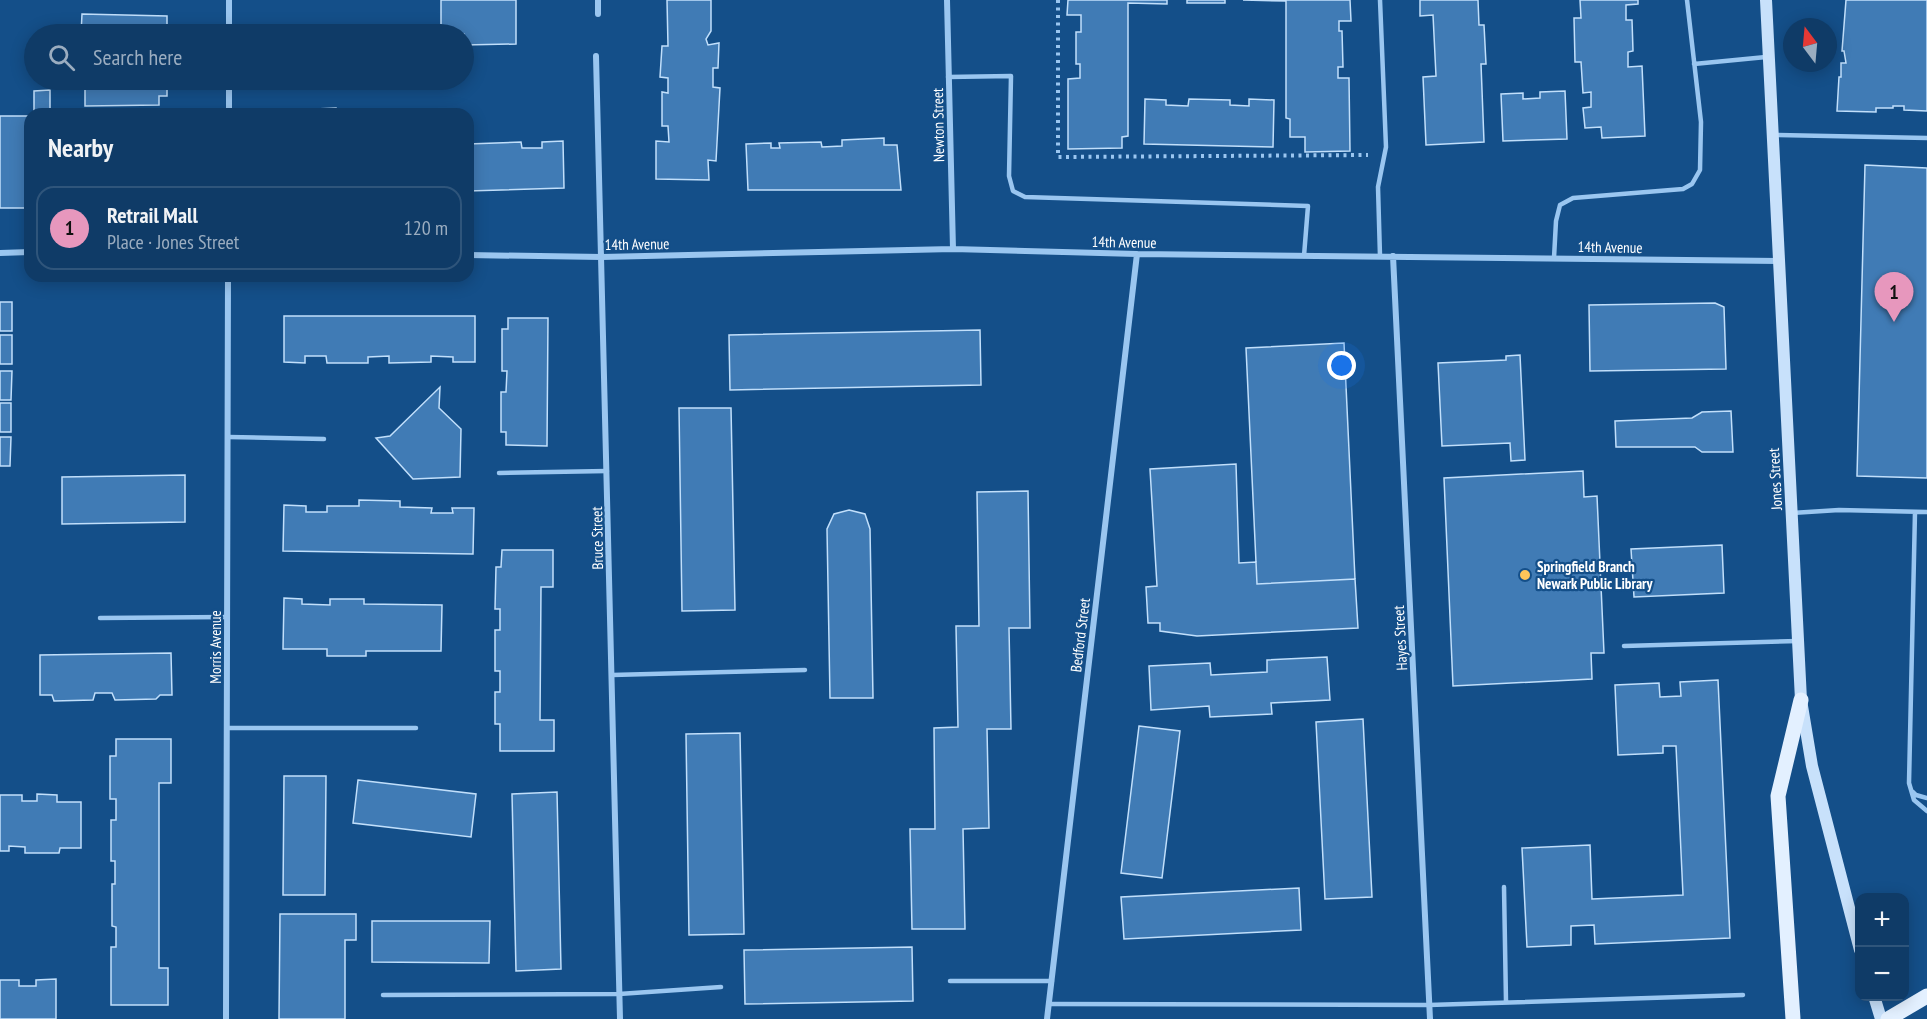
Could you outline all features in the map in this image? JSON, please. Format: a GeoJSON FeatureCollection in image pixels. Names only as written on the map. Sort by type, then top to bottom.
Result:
{"type":"FeatureCollection","features":[{"type":"Feature","properties":{"kind":"main road","name":"Jones Street"},"geometry":{"type":"LineString","coordinates":[[1766,0],[1801,700],[1812,766],[1859,947]]}},
{"type":"Feature","properties":{"kind":"main road"},"geometry":{"type":"LineString","coordinates":[[1793,1019],[1778,796],[1801,700]]}},
{"type":"Feature","properties":{"kind":"main road"},"geometry":{"type":"LineString","coordinates":[[1888,1019],[1927,996]]}},
{"type":"Feature","properties":{"kind":"main road"},"geometry":{"type":"LineString","coordinates":[[1876,1001],[1881,1019]]}},
{"type":"Feature","properties":{"kind":"street"},"geometry":{"type":"LineString","coordinates":[[229,24],[230,0]]}},
{"type":"Feature","properties":{"kind":"street"},"geometry":{"type":"LineString","coordinates":[[598,0],[598,14]]}},
{"type":"Feature","properties":{"kind":"street","name":"Newton Street"},"geometry":{"type":"LineString","coordinates":[[947,0],[953,249]]}},
{"type":"Feature","properties":{"kind":"street","name":"Bruce Street"},"geometry":{"type":"LineString","coordinates":[[596,56],[620,1019]]}},
{"type":"Feature","properties":{"kind":"street"},"geometry":{"type":"LineString","coordinates":[[229,90],[229,108]]}},
{"type":"Feature","properties":{"kind":"street","name":"14th Avenue"},"geometry":{"type":"LineString","coordinates":[[474,255],[602,257],[953,249],[1137,254],[1779,261]]}},
{"type":"Feature","properties":{"kind":"street"},"geometry":{"type":"LineString","coordinates":[[0,252],[24,252]]}},
{"type":"Feature","properties":{"kind":"street","name":"Bedford Street"},"geometry":{"type":"LineString","coordinates":[[1047,1019],[1137,254]]}},
{"type":"Feature","properties":{"kind":"street","name":"Hayes Street"},"geometry":{"type":"LineString","coordinates":[[1393,256],[1430,1019]]}},
{"type":"Feature","properties":{"kind":"street","name":"Morris Avenue"},"geometry":{"type":"LineString","coordinates":[[226,1019],[228,282]]}},
{"type":"Feature","properties":{"kind":"lane"},"geometry":{"type":"LineString","coordinates":[[1380,0],[1386,147],[1378,187],[1380,256]]}},
{"type":"Feature","properties":{"kind":"lane"},"geometry":{"type":"LineString","coordinates":[[1554,258],[1556,220],[1560,205],[1574,198],[1683,189],[1692,184],[1700,170],[1701,122],[1687,0]]}},
{"type":"Feature","properties":{"kind":"lane"},"geometry":{"type":"LineString","coordinates":[[1694,64],[1768,57]]}},
{"type":"Feature","properties":{"kind":"lane"},"geometry":{"type":"LineString","coordinates":[[948,78],[1011,76],[1009,176],[1013,190],[1025,197],[1308,206],[1304,256]]}},
{"type":"Feature","properties":{"kind":"lane"},"geometry":{"type":"LineString","coordinates":[[1772,135],[1927,138]]}},
{"type":"Feature","properties":{"kind":"lane"},"geometry":{"type":"LineString","coordinates":[[228,437],[324,439]]}},
{"type":"Feature","properties":{"kind":"lane"},"geometry":{"type":"LineString","coordinates":[[499,472],[607,471]]}},
{"type":"Feature","properties":{"kind":"lane"},"geometry":{"type":"LineString","coordinates":[[1791,513],[1839,510],[1927,512]]}},
{"type":"Feature","properties":{"kind":"lane"},"geometry":{"type":"LineString","coordinates":[[1915,512],[1909,776],[1914,800],[1927,811]]}},
{"type":"Feature","properties":{"kind":"lane"},"geometry":{"type":"LineString","coordinates":[[100,618],[227,617]]}},
{"type":"Feature","properties":{"kind":"lane"},"geometry":{"type":"LineString","coordinates":[[1624,646],[1798,641]]}},
{"type":"Feature","properties":{"kind":"lane"},"geometry":{"type":"LineString","coordinates":[[612,675],[805,670]]}},
{"type":"Feature","properties":{"kind":"lane"},"geometry":{"type":"LineString","coordinates":[[227,728],[416,728]]}},
{"type":"Feature","properties":{"kind":"lane"},"geometry":{"type":"LineString","coordinates":[[1911,790],[1916,795],[1927,798]]}},
{"type":"Feature","properties":{"kind":"lane"},"geometry":{"type":"LineString","coordinates":[[1504,886],[1506,1002]]}},
{"type":"Feature","properties":{"kind":"lane"},"geometry":{"type":"LineString","coordinates":[[950,981],[1052,981]]}},
{"type":"Feature","properties":{"kind":"lane"},"geometry":{"type":"LineString","coordinates":[[383,995],[619,994],[721,987]]}},
{"type":"Feature","properties":{"kind":"lane"},"geometry":{"type":"LineString","coordinates":[[1049,1004],[1429,1005],[1743,995]]}},
{"type":"Feature","properties":{"kind":"path"},"geometry":{"type":"LineString","coordinates":[[1058,0],[1058,157],[1384,155]]}},
{"type":"Feature","properties":{"kind":"building"},"geometry":{"type":"Polygon","coordinates":[[[441,0],[516,0],[516,44],[474,45],[474,24],[441,24],[441,0]]]}},
{"type":"Feature","properties":{"kind":"building"},"geometry":{"type":"Polygon","coordinates":[[[667,0],[711,0],[711,31],[706,39],[708,45],[719,43],[718,68],[713,68],[713,87],[720,88],[716,161],[708,160],[709,180],[656,179],[656,141],[669,142],[668,126],[662,126],[662,92],[668,93],[668,78],[660,77],[662,46],[668,46],[667,0]]]}},
{"type":"Feature","properties":{"kind":"building"},"geometry":{"type":"Polygon","coordinates":[[[1068,0],[1167,0],[1167,4],[1128,3],[1128,136],[1122,137],[1122,148],[1068,149],[1068,79],[1080,78],[1080,64],[1076,64],[1076,32],[1081,32],[1081,15],[1067,15],[1068,0]]]}},
{"type":"Feature","properties":{"kind":"building"},"geometry":{"type":"Polygon","coordinates":[[[1187,0],[1225,0],[1225,3],[1187,3],[1187,0]]]}},
{"type":"Feature","properties":{"kind":"building"},"geometry":{"type":"Polygon","coordinates":[[[1243,0],[1350,0],[1351,21],[1339,21],[1339,31],[1342,31],[1343,67],[1338,67],[1338,78],[1349,78],[1350,151],[1305,152],[1305,137],[1290,137],[1290,119],[1286,118],[1286,1],[1243,0]]]}},
{"type":"Feature","properties":{"kind":"building"},"geometry":{"type":"Polygon","coordinates":[[[1420,0],[1478,0],[1479,25],[1484,25],[1486,64],[1481,64],[1484,142],[1426,145],[1423,77],[1436,76],[1433,15],[1420,16],[1420,0]]]}},
{"type":"Feature","properties":{"kind":"building"},"geometry":{"type":"Polygon","coordinates":[[[1580,0],[1638,0],[1638,4],[1626,5],[1626,20],[1632,20],[1633,51],[1628,52],[1628,67],[1642,66],[1645,136],[1602,138],[1601,127],[1585,128],[1583,108],[1591,107],[1591,92],[1583,93],[1581,62],[1575,62],[1574,18],[1581,18],[1580,0]]]}},
{"type":"Feature","properties":{"kind":"building"},"geometry":{"type":"Polygon","coordinates":[[[1846,0],[1927,0],[1927,111],[1904,110],[1904,106],[1893,106],[1893,108],[1876,108],[1876,112],[1837,111],[1841,63],[1846,63],[1844,51],[1842,51],[1846,0]]]}},
{"type":"Feature","properties":{"kind":"building"},"geometry":{"type":"Polygon","coordinates":[[[82,14],[167,16],[167,24],[82,24],[82,14]]]}},
{"type":"Feature","properties":{"kind":"building"},"geometry":{"type":"Polygon","coordinates":[[[50,90],[50,108],[34,108],[34,91],[50,90]]]}},
{"type":"Feature","properties":{"kind":"building"},"geometry":{"type":"Polygon","coordinates":[[[85,90],[167,90],[167,96],[159,96],[159,105],[85,106],[85,90]]]}},
{"type":"Feature","properties":{"kind":"building"},"geometry":{"type":"Polygon","coordinates":[[[1565,91],[1567,139],[1503,141],[1501,94],[1523,93],[1523,99],[1540,98],[1540,92],[1565,91]]]}},
{"type":"Feature","properties":{"kind":"building"},"geometry":{"type":"Polygon","coordinates":[[[1145,99],[1166,100],[1166,105],[1188,106],[1189,99],[1230,100],[1230,105],[1249,106],[1249,99],[1274,100],[1273,147],[1144,144],[1145,99]]]}},
{"type":"Feature","properties":{"kind":"building"},"geometry":{"type":"Polygon","coordinates":[[[0,116],[24,116],[24,208],[0,208],[0,116]]]}},
{"type":"Feature","properties":{"kind":"building"},"geometry":{"type":"Polygon","coordinates":[[[884,138],[884,145],[897,145],[901,190],[748,190],[746,144],[771,143],[771,148],[780,148],[779,143],[821,142],[822,147],[842,146],[842,140],[884,138]]]}},
{"type":"Feature","properties":{"kind":"building"},"geometry":{"type":"Polygon","coordinates":[[[563,141],[564,188],[474,191],[474,144],[521,142],[522,148],[542,148],[542,142],[563,141]]]}},
{"type":"Feature","properties":{"kind":"building"},"geometry":{"type":"Polygon","coordinates":[[[1865,165],[1927,168],[1927,478],[1857,476],[1865,165]]]}},
{"type":"Feature","properties":{"kind":"building"},"geometry":{"type":"Polygon","coordinates":[[[0,302],[12,302],[12,331],[0,331],[0,302]]]}},
{"type":"Feature","properties":{"kind":"building"},"geometry":{"type":"Polygon","coordinates":[[[1715,303],[1724,307],[1726,369],[1590,371],[1589,305],[1715,303]]]}},
{"type":"Feature","properties":{"kind":"building"},"geometry":{"type":"Polygon","coordinates":[[[284,316],[475,316],[475,362],[453,362],[453,357],[431,356],[431,362],[389,363],[389,356],[368,357],[368,363],[327,363],[326,356],[305,356],[305,363],[284,362],[284,316]]]}},
{"type":"Feature","properties":{"kind":"building"},"geometry":{"type":"Polygon","coordinates":[[[508,318],[548,318],[547,446],[506,445],[506,432],[501,432],[501,392],[506,392],[507,371],[502,371],[502,329],[508,329],[508,318]]]}},
{"type":"Feature","properties":{"kind":"building"},"geometry":{"type":"Polygon","coordinates":[[[980,330],[981,385],[730,390],[729,335],[980,330]]]}},
{"type":"Feature","properties":{"kind":"building"},"geometry":{"type":"Polygon","coordinates":[[[0,335],[12,335],[12,364],[0,364],[0,335]]]}},
{"type":"Feature","properties":{"kind":"building"},"geometry":{"type":"Polygon","coordinates":[[[1344,343],[1355,579],[1257,584],[1246,348],[1344,343]]]}},
{"type":"Feature","properties":{"kind":"building"},"geometry":{"type":"Polygon","coordinates":[[[1520,355],[1525,460],[1511,461],[1510,443],[1442,446],[1438,363],[1506,360],[1506,356],[1520,355]]]}},
{"type":"Feature","properties":{"kind":"building"},"geometry":{"type":"Polygon","coordinates":[[[0,371],[12,371],[11,400],[0,400],[0,371]]]}},
{"type":"Feature","properties":{"kind":"building"},"geometry":{"type":"Polygon","coordinates":[[[440,387],[439,408],[461,429],[460,477],[413,479],[376,438],[390,436],[440,387]]]}},
{"type":"Feature","properties":{"kind":"building"},"geometry":{"type":"Polygon","coordinates":[[[0,403],[11,403],[11,432],[0,432],[0,403]]]}},
{"type":"Feature","properties":{"kind":"building"},"geometry":{"type":"Polygon","coordinates":[[[679,408],[731,408],[735,610],[682,611],[679,408]]]}},
{"type":"Feature","properties":{"kind":"building"},"geometry":{"type":"Polygon","coordinates":[[[1731,411],[1733,452],[1702,452],[1695,447],[1616,447],[1615,421],[1692,418],[1702,412],[1731,411]]]}},
{"type":"Feature","properties":{"kind":"building"},"geometry":{"type":"Polygon","coordinates":[[[0,437],[11,437],[10,466],[0,466],[0,437]]]}},
{"type":"Feature","properties":{"kind":"building"},"geometry":{"type":"Polygon","coordinates":[[[1236,464],[1239,563],[1256,562],[1257,584],[1355,579],[1358,628],[1197,636],[1160,631],[1160,623],[1148,623],[1146,587],[1157,586],[1150,469],[1236,464]]]}},
{"type":"Feature","properties":{"kind":"building","name":"Springfield Branch Newark Public Library"},"geometry":{"type":"Polygon","coordinates":[[[1583,471],[1584,497],[1597,496],[1604,653],[1591,653],[1592,679],[1453,686],[1444,478],[1583,471]]]}},
{"type":"Feature","properties":{"kind":"building"},"geometry":{"type":"Polygon","coordinates":[[[185,475],[185,522],[62,524],[62,477],[185,475]]]}},
{"type":"Feature","properties":{"kind":"building"},"geometry":{"type":"Polygon","coordinates":[[[1028,491],[1030,628],[1009,628],[1011,729],[987,729],[989,828],[963,829],[965,929],[912,929],[910,829],[935,829],[934,728],[958,727],[956,626],[979,626],[977,492],[1028,491]]]}},
{"type":"Feature","properties":{"kind":"building"},"geometry":{"type":"Polygon","coordinates":[[[359,500],[400,501],[400,507],[432,508],[431,513],[453,513],[452,508],[474,508],[473,554],[283,551],[284,505],[306,506],[306,512],[327,512],[327,506],[359,506],[359,500]]]}},
{"type":"Feature","properties":{"kind":"building"},"geometry":{"type":"Polygon","coordinates":[[[849,510],[865,514],[870,529],[873,698],[830,698],[827,529],[834,514],[849,510]]]}},
{"type":"Feature","properties":{"kind":"building"},"geometry":{"type":"Polygon","coordinates":[[[1722,545],[1724,593],[1634,597],[1631,549],[1722,545]]]}},
{"type":"Feature","properties":{"kind":"building"},"geometry":{"type":"Polygon","coordinates":[[[502,550],[553,550],[553,587],[541,587],[540,720],[554,720],[554,751],[500,751],[500,724],[495,724],[495,692],[500,692],[500,671],[495,671],[495,630],[500,630],[500,609],[495,609],[496,567],[501,567],[502,550]]]}},
{"type":"Feature","properties":{"kind":"building"},"geometry":{"type":"Polygon","coordinates":[[[284,598],[302,599],[302,604],[330,605],[330,599],[364,599],[364,604],[442,605],[441,651],[366,651],[366,656],[327,656],[327,649],[283,649],[284,598]]]}},
{"type":"Feature","properties":{"kind":"building"},"geometry":{"type":"Polygon","coordinates":[[[171,653],[172,695],[160,695],[156,699],[115,700],[112,693],[95,693],[93,700],[54,701],[52,695],[40,695],[40,655],[171,653]]]}},
{"type":"Feature","properties":{"kind":"building"},"geometry":{"type":"Polygon","coordinates":[[[1327,657],[1330,700],[1271,703],[1272,714],[1210,717],[1209,706],[1151,710],[1149,666],[1210,663],[1211,675],[1267,672],[1267,660],[1327,657]]]}},
{"type":"Feature","properties":{"kind":"building"},"geometry":{"type":"Polygon","coordinates":[[[1718,680],[1730,938],[1595,944],[1594,925],[1571,926],[1571,945],[1527,947],[1522,848],[1590,845],[1592,899],[1683,895],[1676,746],[1663,746],[1663,753],[1618,755],[1615,685],[1659,683],[1660,697],[1681,696],[1680,682],[1718,680]]]}},
{"type":"Feature","properties":{"kind":"building"},"geometry":{"type":"Polygon","coordinates":[[[1363,719],[1372,897],[1325,899],[1316,722],[1363,719]]]}},
{"type":"Feature","properties":{"kind":"building"},"geometry":{"type":"Polygon","coordinates":[[[1139,726],[1180,731],[1162,878],[1121,873],[1139,726]]]}},
{"type":"Feature","properties":{"kind":"building"},"geometry":{"type":"Polygon","coordinates":[[[740,733],[744,934],[689,935],[686,734],[740,733]]]}},
{"type":"Feature","properties":{"kind":"building"},"geometry":{"type":"Polygon","coordinates":[[[116,739],[171,739],[171,783],[159,783],[159,968],[168,968],[168,1005],[111,1005],[111,947],[116,947],[116,927],[112,926],[112,884],[115,884],[115,861],[111,861],[111,820],[116,820],[116,799],[110,799],[110,756],[116,756],[116,739]]]}},
{"type":"Feature","properties":{"kind":"building"},"geometry":{"type":"Polygon","coordinates":[[[284,776],[326,776],[325,895],[283,895],[284,776]]]}},
{"type":"Feature","properties":{"kind":"building"},"geometry":{"type":"Polygon","coordinates":[[[358,780],[476,794],[471,837],[353,823],[358,780]]]}},
{"type":"Feature","properties":{"kind":"building"},"geometry":{"type":"Polygon","coordinates":[[[557,792],[561,969],[516,971],[512,794],[557,792]]]}},
{"type":"Feature","properties":{"kind":"building"},"geometry":{"type":"Polygon","coordinates":[[[37,794],[57,795],[57,802],[81,802],[81,848],[60,848],[59,853],[25,853],[25,847],[9,846],[9,851],[0,851],[0,795],[22,795],[22,801],[37,801],[37,794]]]}},
{"type":"Feature","properties":{"kind":"building"},"geometry":{"type":"Polygon","coordinates":[[[1299,888],[1301,930],[1124,939],[1121,897],[1299,888]]]}},
{"type":"Feature","properties":{"kind":"building"},"geometry":{"type":"Polygon","coordinates":[[[280,914],[356,914],[356,940],[345,940],[345,1019],[279,1019],[280,914]]]}},
{"type":"Feature","properties":{"kind":"building"},"geometry":{"type":"Polygon","coordinates":[[[372,921],[490,921],[489,963],[372,962],[372,921]]]}},
{"type":"Feature","properties":{"kind":"building"},"geometry":{"type":"Polygon","coordinates":[[[912,947],[913,1001],[745,1004],[744,950],[912,947]]]}},
{"type":"Feature","properties":{"kind":"building"},"geometry":{"type":"Polygon","coordinates":[[[56,979],[56,1019],[0,1019],[0,980],[19,980],[19,986],[36,986],[36,980],[56,979]]]}},
{"type":"Feature","properties":{"kind":"place","name":"Retrail Mall"},"geometry":{"type":"Point","coordinates":[1894,322]}},
{"type":"Feature","properties":{"kind":"place","name":"Springfield Branch Newark Public Library"},"geometry":{"type":"Point","coordinates":[1525,575]}}]}
